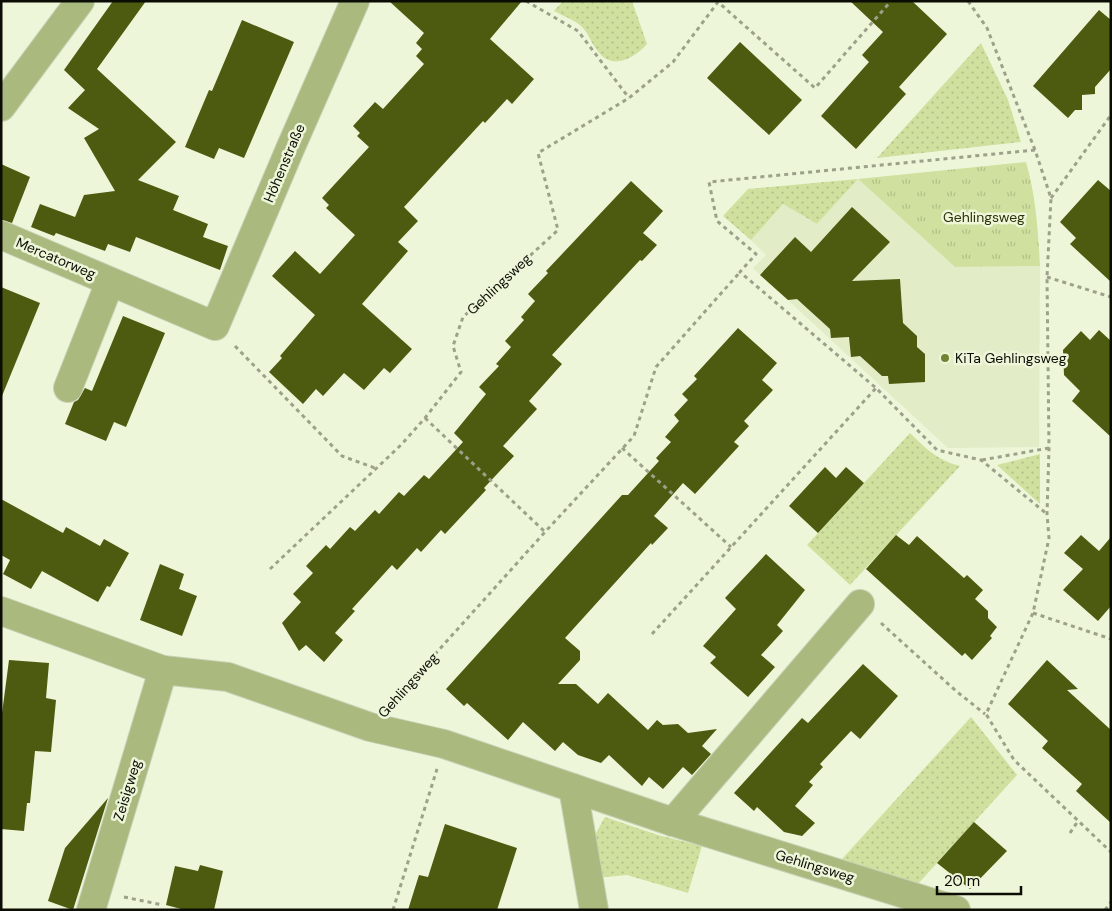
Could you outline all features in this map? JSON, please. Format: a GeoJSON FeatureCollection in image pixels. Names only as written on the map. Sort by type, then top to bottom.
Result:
{"type":"FeatureCollection","features":[{"type":"Feature","properties":{"kind":"street"},"geometry":{"type":"LineString","coordinates":[[1,107],[80,1]]}},
{"type":"Feature","properties":{"kind":"street","name":"Höhenstraße"},"geometry":{"type":"LineString","coordinates":[[215,326],[355,1]]}},
{"type":"Feature","properties":{"kind":"street","name":"Mercatorweg"},"geometry":{"type":"LineString","coordinates":[[1,235],[215,326]]}},
{"type":"Feature","properties":{"kind":"street","name":"Mercatorweg"},"geometry":{"type":"LineString","coordinates":[[68,388],[110,282]]}},
{"type":"Feature","properties":{"kind":"street"},"geometry":{"type":"LineString","coordinates":[[673,822],[860,604]]}},
{"type":"Feature","properties":{"kind":"street","name":"Gehlingsweg"},"geometry":{"type":"LineString","coordinates":[[1,611],[163,670],[228,677],[370,727],[444,744],[673,822],[956,910]]}},
{"type":"Feature","properties":{"kind":"street","name":"Zeisigweg"},"geometry":{"type":"LineString","coordinates":[[94,900],[163,670]]}},
{"type":"Feature","properties":{"kind":"street"},"geometry":{"type":"LineString","coordinates":[[573,788],[594,910]]}},
{"type":"Feature","properties":{"kind":"path"},"geometry":{"type":"LineString","coordinates":[[526,1],[578,31],[629,98]]}},
{"type":"Feature","properties":{"kind":"path","name":"Gehlingsweg"},"geometry":{"type":"LineString","coordinates":[[270,569],[402,444],[425,418],[461,372],[453,346],[463,317],[558,230],[538,153],[629,98],[673,62],[718,2],[814,88],[890,1]]}},
{"type":"Feature","properties":{"kind":"path"},"geometry":{"type":"LineString","coordinates":[[968,1],[987,28],[1035,150],[1051,198],[1047,277],[1049,448],[1046,514],[1049,538],[1032,613],[986,714]]}},
{"type":"Feature","properties":{"kind":"path"},"geometry":{"type":"LineString","coordinates":[[1051,198],[1111,114]]}},
{"type":"Feature","properties":{"kind":"path","name":"Gehlingsweg"},"geometry":{"type":"LineString","coordinates":[[370,727],[634,436],[656,367],[756,254],[717,221],[709,182],[1035,150]]}},
{"type":"Feature","properties":{"kind":"path"},"geometry":{"type":"LineString","coordinates":[[740,272],[876,388],[938,450],[981,460],[1049,448]]}},
{"type":"Feature","properties":{"kind":"path"},"geometry":{"type":"LineString","coordinates":[[1047,277],[1111,297]]}},
{"type":"Feature","properties":{"kind":"path"},"geometry":{"type":"LineString","coordinates":[[215,326],[342,456],[375,468]]}},
{"type":"Feature","properties":{"kind":"path"},"geometry":{"type":"LineString","coordinates":[[652,634],[876,388]]}},
{"type":"Feature","properties":{"kind":"path"},"geometry":{"type":"LineString","coordinates":[[425,418],[545,532]]}},
{"type":"Feature","properties":{"kind":"path"},"geometry":{"type":"LineString","coordinates":[[622,448],[731,548]]}},
{"type":"Feature","properties":{"kind":"path"},"geometry":{"type":"LineString","coordinates":[[981,460],[1046,514]]}},
{"type":"Feature","properties":{"kind":"path"},"geometry":{"type":"LineString","coordinates":[[860,604],[956,691],[986,714],[1014,760],[1111,852]]}},
{"type":"Feature","properties":{"kind":"path"},"geometry":{"type":"LineString","coordinates":[[1032,613],[1111,639]]}},
{"type":"Feature","properties":{"kind":"path"},"geometry":{"type":"LineString","coordinates":[[393,910],[444,744]]}},
{"type":"Feature","properties":{"kind":"path"},"geometry":{"type":"LineString","coordinates":[[1070,833],[1078,821]]}},
{"type":"Feature","properties":{"kind":"path"},"geometry":{"type":"LineString","coordinates":[[94,900],[163,905]]}},
{"type":"Feature","properties":{"kind":"path"},"geometry":{"type":"LineString","coordinates":[[1105,910],[1111,902]]}},
{"type":"Feature","properties":{"kind":"shaded area","name":"KiTa Gehlingsweg"},"geometry":{"type":"Polygon","coordinates":[[[858,179],[955,267],[1040,266],[1039,447],[948,448],[753,268],[766,255],[751,240],[783,204],[817,224],[858,179]]]}},
{"type":"Feature","properties":{"kind":"green space"},"geometry":{"type":"Polygon","coordinates":[[[563,1],[632,1],[647,44],[629,58],[616,61],[609,60],[597,50],[582,27],[554,11],[563,1]]]}},
{"type":"Feature","properties":{"kind":"green space"},"geometry":{"type":"Polygon","coordinates":[[[981,43],[1008,100],[1021,142],[877,158],[981,43]]]}},
{"type":"Feature","properties":{"kind":"green space","name":"Gehlingsweg"},"geometry":{"type":"Polygon","coordinates":[[[1026,162],[1034,201],[1040,266],[955,267],[858,179],[1026,162]]]}},
{"type":"Feature","properties":{"kind":"green space"},"geometry":{"type":"Polygon","coordinates":[[[858,179],[817,224],[783,204],[751,240],[723,216],[748,189],[858,179]]]}},
{"type":"Feature","properties":{"kind":"green space"},"geometry":{"type":"Polygon","coordinates":[[[910,433],[938,457],[960,466],[850,585],[807,545],[910,433]]]}},
{"type":"Feature","properties":{"kind":"green space"},"geometry":{"type":"Polygon","coordinates":[[[1040,454],[1040,504],[997,465],[1040,454]]]}},
{"type":"Feature","properties":{"kind":"green space"},"geometry":{"type":"Polygon","coordinates":[[[971,717],[1017,775],[917,885],[842,859],[971,717]]]}},
{"type":"Feature","properties":{"kind":"green space"},"geometry":{"type":"Polygon","coordinates":[[[605,817],[658,835],[702,846],[688,893],[627,875],[596,878],[591,842],[605,817]]]}},
{"type":"Feature","properties":{"kind":"building"},"geometry":{"type":"Polygon","coordinates":[[[113,1],[146,1],[97,69],[176,142],[138,180],[179,196],[173,210],[208,224],[203,237],[228,246],[220,270],[136,237],[130,252],[108,244],[105,251],[56,233],[54,236],[31,227],[40,204],[75,217],[84,195],[115,191],[84,138],[99,129],[68,108],[85,90],[64,70],[113,1]]]}},
{"type":"Feature","properties":{"kind":"building"},"geometry":{"type":"Polygon","coordinates":[[[389,1],[522,1],[490,39],[534,79],[512,104],[507,99],[485,123],[483,121],[404,207],[418,221],[398,242],[408,251],[362,304],[412,349],[390,373],[384,368],[364,390],[344,373],[323,396],[316,389],[303,404],[269,372],[315,315],[272,276],[295,251],[320,274],[355,235],[326,208],[329,205],[322,198],[369,147],[357,136],[360,133],[353,126],[375,102],[383,109],[424,64],[416,56],[422,49],[416,43],[424,33],[389,1]]]}},
{"type":"Feature","properties":{"kind":"building"},"geometry":{"type":"Polygon","coordinates":[[[850,1],[912,1],[947,34],[899,87],[906,94],[856,149],[821,116],[869,62],[862,55],[883,32],[850,1]]]}},
{"type":"Feature","properties":{"kind":"building"},"geometry":{"type":"Polygon","coordinates":[[[1099,10],[1111,20],[1111,69],[1095,87],[1095,94],[1082,95],[1082,110],[1075,110],[1068,118],[1033,86],[1099,10]]]}},
{"type":"Feature","properties":{"kind":"building"},"geometry":{"type":"Polygon","coordinates":[[[242,20],[294,42],[244,158],[219,148],[214,159],[185,147],[209,90],[212,91],[242,20]]]}},
{"type":"Feature","properties":{"kind":"building"},"geometry":{"type":"Polygon","coordinates":[[[740,42],[802,100],[769,135],[707,78],[740,42]]]}},
{"type":"Feature","properties":{"kind":"building"},"geometry":{"type":"Polygon","coordinates":[[[1,164],[30,177],[12,223],[1,220],[1,164]]]}},
{"type":"Feature","properties":{"kind":"building"},"geometry":{"type":"Polygon","coordinates":[[[1098,180],[1111,191],[1111,282],[1070,244],[1076,238],[1060,222],[1098,180]]]}},
{"type":"Feature","properties":{"kind":"building"},"geometry":{"type":"Polygon","coordinates":[[[631,181],[663,211],[643,233],[657,245],[642,261],[640,260],[552,355],[562,364],[529,401],[537,409],[503,446],[514,456],[484,488],[486,490],[445,534],[441,530],[421,552],[417,548],[397,570],[392,565],[352,609],[355,611],[335,633],[343,640],[324,662],[306,645],[299,651],[282,623],[301,602],[293,594],[313,573],[306,566],[326,545],[330,549],[350,527],[355,531],[375,510],[379,514],[399,492],[404,496],[424,475],[429,479],[463,442],[454,433],[486,394],[479,387],[499,366],[496,364],[511,347],[505,341],[524,320],[521,317],[535,301],[528,294],[548,273],[546,271],[631,181]]]}},
{"type":"Feature","properties":{"kind":"building"},"geometry":{"type":"Polygon","coordinates":[[[852,207],[890,242],[852,281],[900,279],[903,323],[917,336],[917,347],[925,354],[925,382],[889,384],[888,376],[882,376],[860,356],[851,357],[849,337],[831,338],[830,329],[797,299],[788,300],[760,275],[795,237],[811,252],[852,207]]]}},
{"type":"Feature","properties":{"kind":"building"},"geometry":{"type":"Polygon","coordinates":[[[1,287],[40,303],[2,396],[1,395],[1,287]]]}},
{"type":"Feature","properties":{"kind":"building"},"geometry":{"type":"Polygon","coordinates":[[[123,316],[165,333],[126,427],[114,422],[106,441],[65,424],[74,402],[78,400],[85,388],[92,391],[123,316]]]}},
{"type":"Feature","properties":{"kind":"building"},"geometry":{"type":"Polygon","coordinates":[[[738,328],[777,363],[762,380],[773,390],[744,421],[749,426],[734,442],[739,446],[695,494],[683,483],[654,516],[668,528],[652,545],[651,543],[565,638],[580,651],[580,660],[558,684],[576,684],[598,704],[608,693],[648,730],[657,720],[663,725],[678,724],[688,733],[717,729],[702,746],[711,754],[692,775],[683,767],[663,789],[649,777],[642,786],[609,755],[601,763],[578,755],[563,742],[555,751],[523,722],[508,740],[467,703],[464,706],[446,689],[622,495],[628,495],[659,461],[656,458],[671,442],[665,437],[679,421],[674,415],[688,400],[682,394],[697,379],[694,376],[738,328]]]}},
{"type":"Feature","properties":{"kind":"building"},"geometry":{"type":"Polygon","coordinates":[[[1099,330],[1111,341],[1111,437],[1072,401],[1080,391],[1064,375],[1063,350],[1081,331],[1090,340],[1099,330]]]}},
{"type":"Feature","properties":{"kind":"building"},"geometry":{"type":"Polygon","coordinates":[[[825,467],[836,478],[846,467],[864,483],[818,533],[789,506],[825,467]]]}},
{"type":"Feature","properties":{"kind":"building"},"geometry":{"type":"Polygon","coordinates":[[[1,499],[63,533],[66,527],[100,546],[104,539],[129,553],[110,587],[107,586],[98,602],[42,571],[31,589],[3,574],[10,560],[1,555],[1,499]]]}},
{"type":"Feature","properties":{"kind":"building"},"geometry":{"type":"Polygon","coordinates":[[[896,535],[909,545],[917,536],[964,578],[967,575],[983,590],[975,599],[988,611],[988,618],[997,627],[990,636],[992,638],[972,660],[965,653],[962,656],[866,569],[896,535]]]}},
{"type":"Feature","properties":{"kind":"building"},"geometry":{"type":"Polygon","coordinates":[[[1081,535],[1099,551],[1111,537],[1111,606],[1098,621],[1063,590],[1083,569],[1064,553],[1081,535]]]}},
{"type":"Feature","properties":{"kind":"building"},"geometry":{"type":"Polygon","coordinates":[[[766,554],[805,590],[777,625],[783,631],[761,655],[775,667],[748,697],[710,663],[716,657],[703,646],[736,609],[725,598],[766,554]]]}},
{"type":"Feature","properties":{"kind":"building"},"geometry":{"type":"Polygon","coordinates":[[[160,564],[184,574],[179,589],[197,596],[182,636],[140,620],[160,564]]]}},
{"type":"Feature","properties":{"kind":"building"},"geometry":{"type":"Polygon","coordinates":[[[9,660],[49,663],[46,698],[56,700],[51,752],[35,751],[30,803],[27,803],[24,831],[1,829],[1,721],[9,660]]]}},
{"type":"Feature","properties":{"kind":"building"},"geometry":{"type":"Polygon","coordinates":[[[1047,660],[1078,689],[1067,690],[1111,730],[1111,823],[1076,791],[1082,784],[1042,748],[1048,741],[1008,704],[1047,660]]]}},
{"type":"Feature","properties":{"kind":"building"},"geometry":{"type":"Polygon","coordinates":[[[863,664],[898,696],[860,739],[851,731],[820,764],[823,767],[809,782],[813,785],[795,806],[815,823],[802,836],[784,832],[757,807],[754,811],[734,793],[802,718],[808,723],[863,664]]]}},
{"type":"Feature","properties":{"kind":"building"},"geometry":{"type":"Polygon","coordinates":[[[108,798],[73,910],[48,901],[65,848],[108,798]]]}},
{"type":"Feature","properties":{"kind":"building"},"geometry":{"type":"Polygon","coordinates":[[[974,822],[1007,851],[970,889],[937,863],[974,822]]]}},
{"type":"Feature","properties":{"kind":"building"},"geometry":{"type":"Polygon","coordinates":[[[445,824],[517,848],[497,910],[408,910],[419,875],[428,877],[445,824]]]}},
{"type":"Feature","properties":{"kind":"building"},"geometry":{"type":"Polygon","coordinates":[[[200,865],[223,871],[214,910],[185,910],[166,905],[175,866],[198,871],[200,865]]]}},
{"type":"Feature","properties":{"kind":"place","name":"KiTa Gehlingsweg"},"geometry":{"type":"Point","coordinates":[945,358]}}]}
